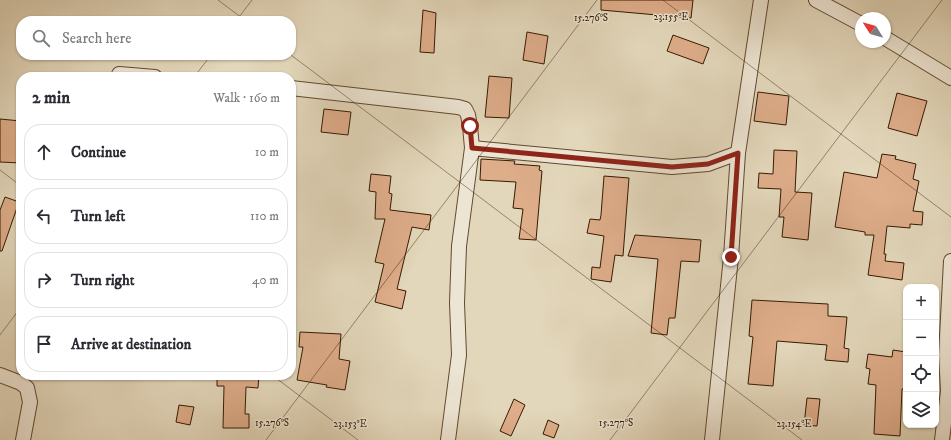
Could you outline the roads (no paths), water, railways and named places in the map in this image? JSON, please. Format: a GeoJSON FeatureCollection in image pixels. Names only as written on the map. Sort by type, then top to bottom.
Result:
{"type":"FeatureCollection","features":[{"type":"Feature","properties":{"kind":"street"},"geometry":{"type":"LineString","coordinates":[[712,440],[731,257],[738,153],[761,0]]}},
{"type":"Feature","properties":{"kind":"street"},"geometry":{"type":"LineString","coordinates":[[816,0],[855,21]]}},
{"type":"Feature","properties":{"kind":"street"},"geometry":{"type":"LineString","coordinates":[[891,42],[951,78]]}},
{"type":"Feature","properties":{"kind":"street"},"geometry":{"type":"LineString","coordinates":[[296,89],[436,104],[465,109],[468,115],[472,148],[459,246],[457,303],[459,356],[448,440]]}},
{"type":"Feature","properties":{"kind":"street"},"geometry":{"type":"LineString","coordinates":[[472,148],[672,167],[708,164],[738,153]]}},
{"type":"Feature","properties":{"kind":"street"},"geometry":{"type":"LineString","coordinates":[[942,440],[949,391],[946,355],[951,261]]}},
{"type":"Feature","properties":{"kind":"street"},"geometry":{"type":"LineString","coordinates":[[0,375],[21,383],[27,388],[30,402],[23,440]]}}]}
